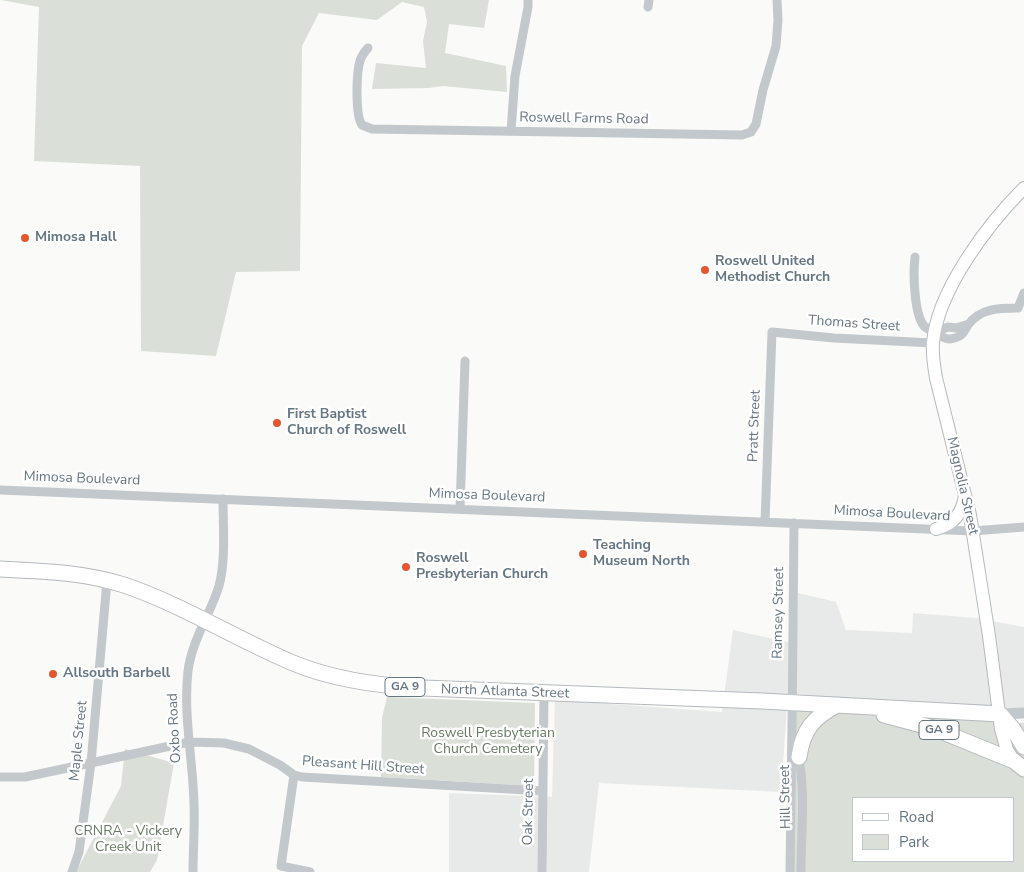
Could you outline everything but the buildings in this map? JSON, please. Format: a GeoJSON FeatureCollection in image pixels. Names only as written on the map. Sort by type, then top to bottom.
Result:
{"type":"FeatureCollection","features":[{"type":"Feature","properties":{"kind":"highway","name":"North Atlanta Street"},"geometry":{"type":"LineString","coordinates":[[0,569],[68,573],[106,580],[159,598],[294,664],[356,681],[405,688],[792,703],[1000,714]]}},
{"type":"Feature","properties":{"kind":"highway"},"geometry":{"type":"LineString","coordinates":[[799,757],[802,743],[810,725],[817,718],[842,706]]}},
{"type":"Feature","properties":{"kind":"highway","name":"GA 9"},"geometry":{"type":"LineString","coordinates":[[842,706],[933,728],[1019,765]]}},
{"type":"Feature","properties":{"kind":"highway"},"geometry":{"type":"LineString","coordinates":[[1000,714],[1013,729],[1024,747]]}},
{"type":"Feature","properties":{"kind":"main road","name":"Magnolia Street"},"geometry":{"type":"LineString","coordinates":[[1019,765],[1007,750],[1003,739],[973,531],[933,360],[934,337],[944,302],[964,264],[990,227],[1024,188]]}},
{"type":"Feature","properties":{"kind":"main road"},"geometry":{"type":"LineString","coordinates":[[936,530],[951,523],[956,518],[962,510],[965,494]]}},
{"type":"Feature","properties":{"kind":"street"},"geometry":{"type":"LineString","coordinates":[[511,131],[515,76],[528,0]]}},
{"type":"Feature","properties":{"kind":"street","name":"Roswell Farms Road"},"geometry":{"type":"LineString","coordinates":[[368,48],[361,58],[358,70],[358,115],[362,125],[367,128],[747,134],[751,132],[756,124],[763,90],[776,46],[778,0]]}},
{"type":"Feature","properties":{"kind":"street"},"geometry":{"type":"LineString","coordinates":[[915,258],[913,286],[922,322],[934,337]]}},
{"type":"Feature","properties":{"kind":"street"},"geometry":{"type":"LineString","coordinates":[[1021,309],[1024,292]]}},
{"type":"Feature","properties":{"kind":"street","name":"Thomas Street"},"geometry":{"type":"LineString","coordinates":[[772,332],[834,338],[934,337],[948,327],[956,328],[969,324],[995,308],[1021,309]]}},
{"type":"Feature","properties":{"kind":"street","name":"Pratt Street"},"geometry":{"type":"LineString","coordinates":[[765,522],[772,332]]}},
{"type":"Feature","properties":{"kind":"street"},"geometry":{"type":"LineString","coordinates":[[460,509],[464,362]]}},
{"type":"Feature","properties":{"kind":"street","name":"Mimosa Boulevard"},"geometry":{"type":"LineString","coordinates":[[0,490],[936,530],[973,531],[1024,528]]}},
{"type":"Feature","properties":{"kind":"street","name":"Oxbo Road"},"geometry":{"type":"LineString","coordinates":[[193,872],[194,804],[189,742],[188,670],[194,643],[219,584],[222,556],[223,499]]}},
{"type":"Feature","properties":{"kind":"street","name":"Ramsey Street"},"geometry":{"type":"LineString","coordinates":[[792,703],[794,523]]}},
{"type":"Feature","properties":{"kind":"street","name":"Maple Street"},"geometry":{"type":"LineString","coordinates":[[72,872],[79,852],[91,763],[106,580]]}},
{"type":"Feature","properties":{"kind":"street","name":"Oak Street"},"geometry":{"type":"LineString","coordinates":[[542,872],[544,693]]}},
{"type":"Feature","properties":{"kind":"street","name":"Hill Street"},"geometry":{"type":"LineString","coordinates":[[792,703],[802,787],[801,872]]}},
{"type":"Feature","properties":{"kind":"street"},"geometry":{"type":"LineString","coordinates":[[1000,714],[1024,714]]}},
{"type":"Feature","properties":{"kind":"street","name":"Hill Street"},"geometry":{"type":"LineString","coordinates":[[790,872],[793,722]]}},
{"type":"Feature","properties":{"kind":"street","name":"Pleasant Hill Street"},"geometry":{"type":"LineString","coordinates":[[0,777],[25,777],[189,742],[224,743],[249,749],[280,765],[294,775],[302,777],[543,791]]}},
{"type":"Feature","properties":{"kind":"street"},"geometry":{"type":"LineString","coordinates":[[294,775],[281,866],[310,872]]}},
{"type":"Feature","properties":{"kind":"shaded area"},"geometry":{"type":"Polygon","coordinates":[[[798,593],[836,602],[846,630],[912,633],[913,613],[976,618],[1024,627],[1024,718],[788,693],[781,792],[599,783],[589,872],[449,872],[449,793],[552,797],[555,700],[722,712],[733,630],[797,644],[798,593]]]}},
{"type":"Feature","properties":{"kind":"green space"},"geometry":{"type":"Polygon","coordinates":[[[1,0],[489,0],[484,28],[449,24],[445,53],[506,66],[507,92],[443,86],[372,89],[376,63],[426,68],[423,41],[427,22],[424,7],[402,2],[377,20],[319,13],[302,46],[300,271],[236,272],[216,356],[141,351],[140,166],[34,161],[39,7],[1,0]]]}},
{"type":"Feature","properties":{"kind":"green space","name":"Roswell Presbyterian Church Cemetery"},"geometry":{"type":"Polygon","coordinates":[[[387,697],[535,703],[534,786],[381,777],[382,718],[387,697]]]}},
{"type":"Feature","properties":{"kind":"green space"},"geometry":{"type":"Polygon","coordinates":[[[793,710],[1024,723],[1024,872],[794,872],[793,710]]]}},
{"type":"Feature","properties":{"kind":"green space","name":"CRNRA - Vickery Creek Unit"},"geometry":{"type":"Polygon","coordinates":[[[125,749],[174,763],[157,860],[150,872],[76,872],[121,786],[125,749]]]}},
{"type":"Feature","properties":{"kind":"place","name":"Mimosa Hall"},"geometry":{"type":"Point","coordinates":[25,238]}},
{"type":"Feature","properties":{"kind":"place","name":"Roswell United Methodist Church"},"geometry":{"type":"Point","coordinates":[705,270]}},
{"type":"Feature","properties":{"kind":"place","name":"First Baptist Church of Roswell"},"geometry":{"type":"Point","coordinates":[277,423]}},
{"type":"Feature","properties":{"kind":"place","name":"Teaching Museum North"},"geometry":{"type":"Point","coordinates":[583,554]}},
{"type":"Feature","properties":{"kind":"place","name":"Roswell Presbyterian Church"},"geometry":{"type":"Point","coordinates":[406,567]}},
{"type":"Feature","properties":{"kind":"place","name":"Allsouth Barbell"},"geometry":{"type":"Point","coordinates":[53,674]}}]}
